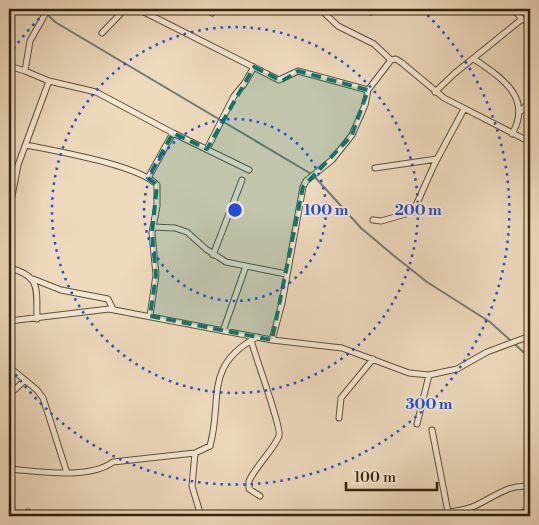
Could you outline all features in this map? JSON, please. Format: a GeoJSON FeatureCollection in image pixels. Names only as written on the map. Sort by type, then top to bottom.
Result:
{"type":"FeatureCollection","features":[{"type":"Feature","properties":{"kind":"street"},"geometry":{"type":"LineString","coordinates":[[25,71],[30,41],[48,9]]}},
{"type":"Feature","properties":{"kind":"street"},"geometry":{"type":"LineString","coordinates":[[102,33],[125,9]]}},
{"type":"Feature","properties":{"kind":"street"},"geometry":{"type":"LineString","coordinates":[[138,9],[214,49],[254,66],[279,80],[298,71],[368,90]]}},
{"type":"Feature","properties":{"kind":"street"},"geometry":{"type":"LineString","coordinates":[[320,9],[338,26],[374,44],[391,60]]}},
{"type":"Feature","properties":{"kind":"street"},"geometry":{"type":"LineString","coordinates":[[370,12],[389,9]]}},
{"type":"Feature","properties":{"kind":"street"},"geometry":{"type":"LineString","coordinates":[[513,9],[522,19],[530,23]]}},
{"type":"Feature","properties":{"kind":"street"},"geometry":{"type":"LineString","coordinates":[[435,92],[455,73],[522,19]]}},
{"type":"Feature","properties":{"kind":"street"},"geometry":{"type":"LineString","coordinates":[[272,340],[282,303],[303,187],[306,181],[332,160],[352,135],[365,105],[368,90],[391,60],[396,59],[402,63],[435,92],[464,109],[530,142]]}},
{"type":"Feature","properties":{"kind":"street"},"geometry":{"type":"LineString","coordinates":[[474,59],[512,90],[521,110]]}},
{"type":"Feature","properties":{"kind":"street"},"geometry":{"type":"LineString","coordinates":[[9,66],[49,81],[96,92],[173,134],[249,170]]}},
{"type":"Feature","properties":{"kind":"street"},"geometry":{"type":"LineString","coordinates":[[207,149],[234,96],[244,84],[254,66]]}},
{"type":"Feature","properties":{"kind":"street"},"geometry":{"type":"LineString","coordinates":[[9,211],[14,181],[49,81]]}},
{"type":"Feature","properties":{"kind":"street"},"geometry":{"type":"LineString","coordinates":[[512,134],[518,123],[521,110],[530,101]]}},
{"type":"Feature","properties":{"kind":"street"},"geometry":{"type":"LineString","coordinates":[[373,220],[381,221],[413,212],[464,109]]}},
{"type":"Feature","properties":{"kind":"street"},"geometry":{"type":"LineString","coordinates":[[148,178],[173,134]]}},
{"type":"Feature","properties":{"kind":"street"},"geometry":{"type":"LineString","coordinates":[[26,144],[101,162],[148,178],[157,186],[152,241],[156,275],[150,316]]}},
{"type":"Feature","properties":{"kind":"street"},"geometry":{"type":"LineString","coordinates":[[375,168],[438,160]]}},
{"type":"Feature","properties":{"kind":"street"},"geometry":{"type":"LineString","coordinates":[[213,255],[242,180]]}},
{"type":"Feature","properties":{"kind":"street"},"geometry":{"type":"LineString","coordinates":[[154,227],[178,228],[187,232],[213,255],[226,262],[286,274]]}},
{"type":"Feature","properties":{"kind":"street"},"geometry":{"type":"LineString","coordinates":[[223,330],[246,266]]}},
{"type":"Feature","properties":{"kind":"street"},"geometry":{"type":"LineString","coordinates":[[9,268],[28,274],[33,279],[61,290],[108,298],[113,310]]}},
{"type":"Feature","properties":{"kind":"street"},"geometry":{"type":"LineString","coordinates":[[33,279],[36,287],[37,319]]}},
{"type":"Feature","properties":{"kind":"street"},"geometry":{"type":"LineString","coordinates":[[9,321],[37,319],[100,309],[113,310],[272,340],[342,348],[409,372],[430,375],[457,369],[487,352],[530,336]]}},
{"type":"Feature","properties":{"kind":"street"},"geometry":{"type":"LineString","coordinates":[[9,468],[36,472],[67,472],[107,466],[112,462],[195,453],[210,446],[214,398],[220,376],[234,352],[257,337]]}},
{"type":"Feature","properties":{"kind":"street"},"geometry":{"type":"LineString","coordinates":[[252,340],[264,386],[280,428],[277,439],[249,481],[249,489],[260,496]]}},
{"type":"Feature","properties":{"kind":"street"},"geometry":{"type":"LineString","coordinates":[[339,418],[340,398],[373,360]]}},
{"type":"Feature","properties":{"kind":"street"},"geometry":{"type":"LineString","coordinates":[[9,368],[37,390],[48,408],[67,472]]}},
{"type":"Feature","properties":{"kind":"street"},"geometry":{"type":"LineString","coordinates":[[417,424],[430,375]]}},
{"type":"Feature","properties":{"kind":"street"},"geometry":{"type":"LineString","coordinates":[[9,396],[24,381]]}},
{"type":"Feature","properties":{"kind":"street"},"geometry":{"type":"LineString","coordinates":[[432,430],[448,512]]}},
{"type":"Feature","properties":{"kind":"street"},"geometry":{"type":"LineString","coordinates":[[195,453],[192,486],[200,516]]}},
{"type":"Feature","properties":{"kind":"street"},"geometry":{"type":"LineString","coordinates":[[438,516],[474,506],[513,488],[524,485],[530,487]]}},
{"type":"Feature","properties":{"kind":"street"},"geometry":{"type":"LineString","coordinates":[[516,516],[530,509]]}},
{"type":"Feature","properties":{"kind":"highlighted area"},"geometry":{"type":"Polygon","coordinates":[[[254,67],[282,81],[298,71],[368,90],[352,135],[303,187],[272,340],[150,316],[156,275],[152,233],[157,185],[148,178],[173,133],[207,149],[254,67]]]}},
{"type":"Feature","properties":{"kind":"waterway"},"geometry":{"type":"LineString","coordinates":[[37,9],[45,12],[55,22],[313,175],[361,228],[393,255],[427,282],[490,322],[530,358]]}}]}
